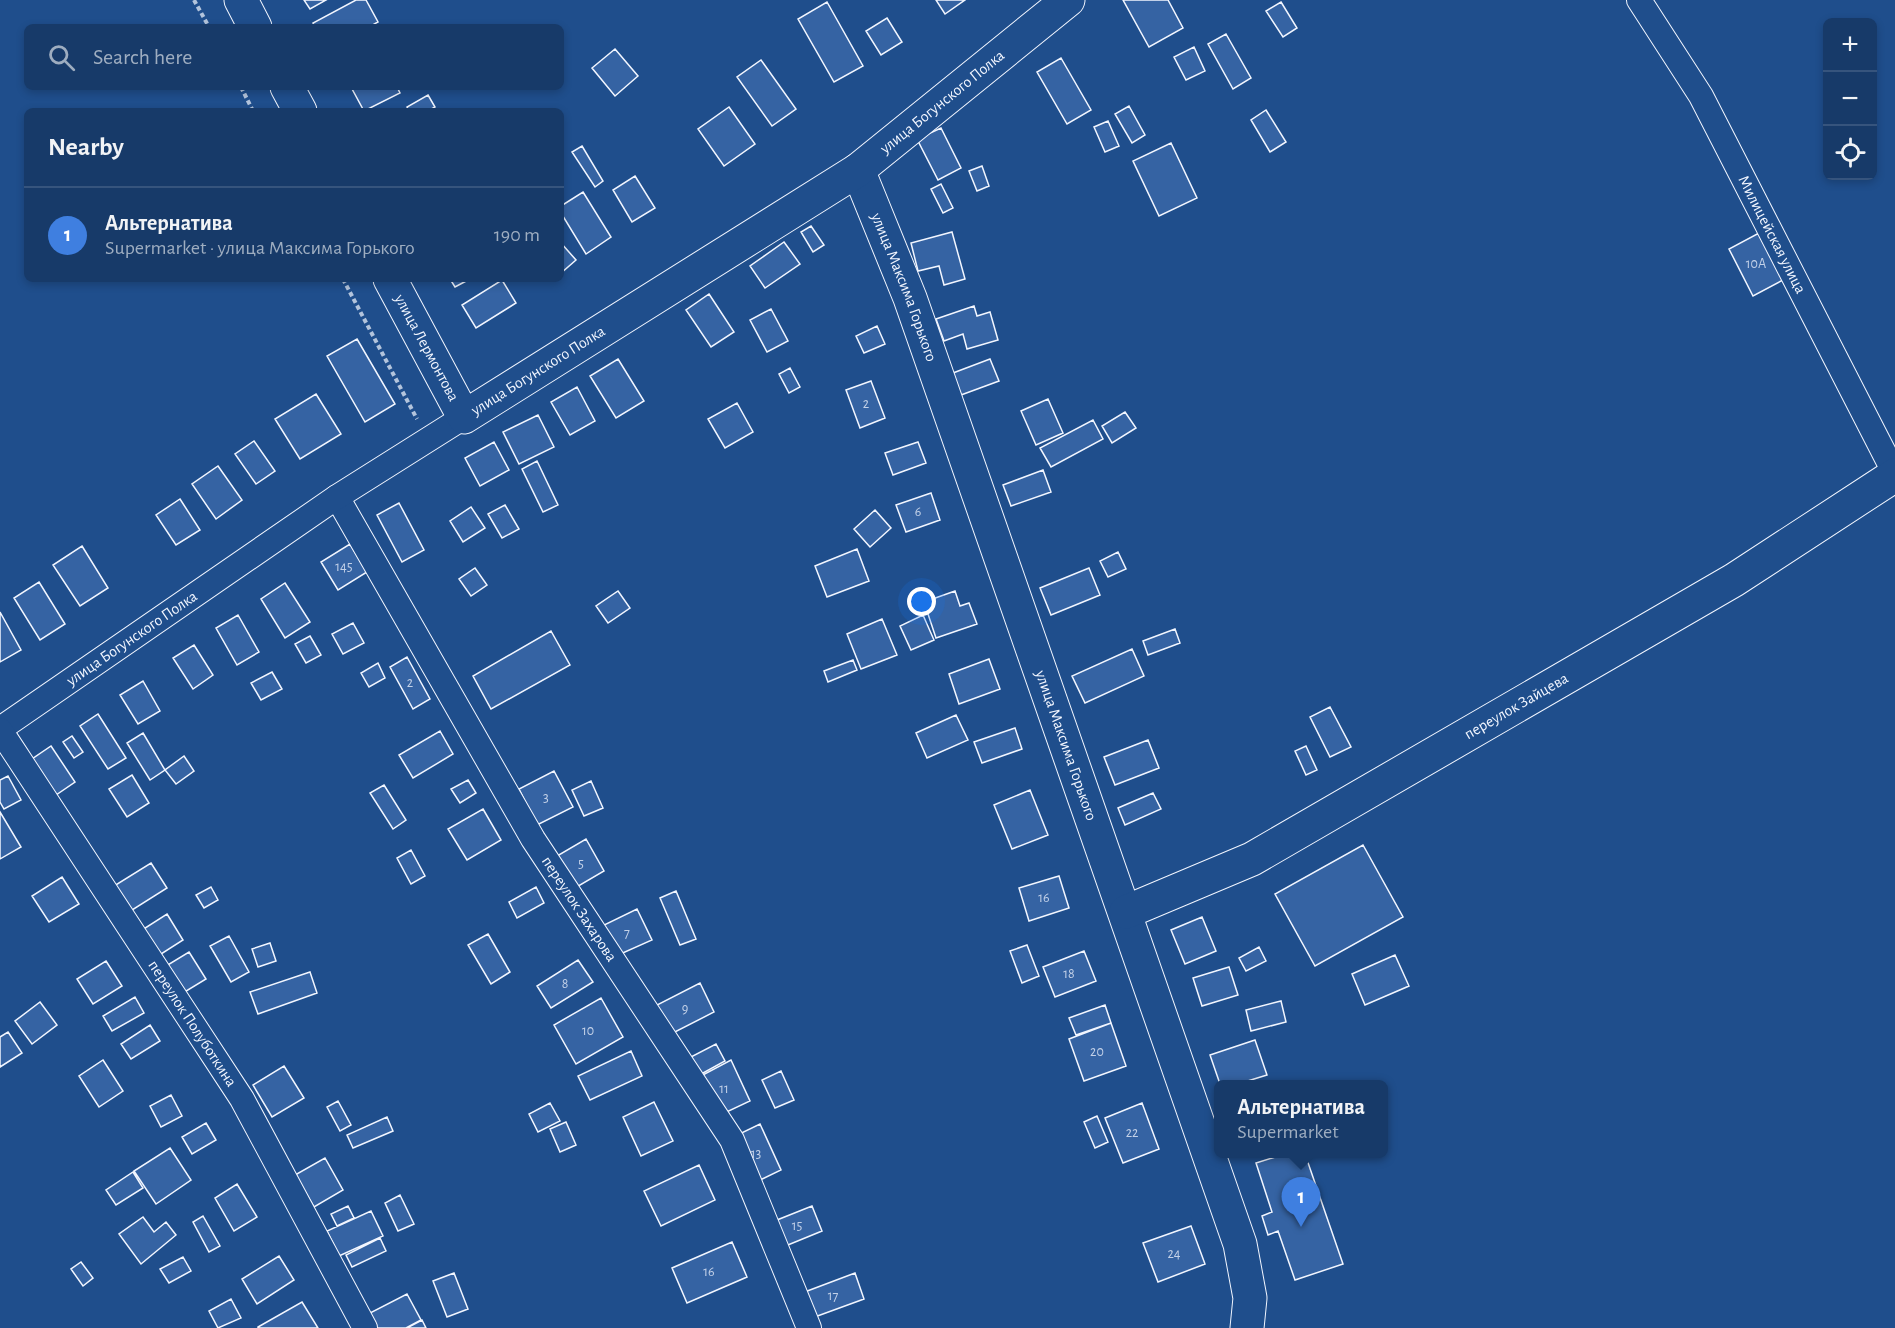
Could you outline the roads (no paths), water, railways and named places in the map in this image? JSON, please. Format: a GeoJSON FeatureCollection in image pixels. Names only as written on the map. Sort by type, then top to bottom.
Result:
{"type":"FeatureCollection","features":[{"type":"Feature","properties":{"kind":"street"},"geometry":{"type":"LineString","coordinates":[[241,0],[253,24]]}},
{"type":"Feature","properties":{"kind":"street","name":"улица Богунского Полка"},"geometry":{"type":"LineString","coordinates":[[0,729],[337,497],[858,170],[1068,0]]}},
{"type":"Feature","properties":{"kind":"street","name":"Милицейская улица"},"geometry":{"type":"LineString","coordinates":[[1639,0],[1701,96],[1895,474]]}},
{"type":"Feature","properties":{"kind":"street"},"geometry":{"type":"LineString","coordinates":[[289,90],[298,108]]}},
{"type":"Feature","properties":{"kind":"street","name":"улица Максима Горького"},"geometry":{"type":"LineString","coordinates":[[858,170],[910,298],[1240,1244],[1250,1298],[1247,1328]]}},
{"type":"Feature","properties":{"kind":"street","name":"улица Лермонтова"},"geometry":{"type":"LineString","coordinates":[[392,282],[464,417]]}},
{"type":"Feature","properties":{"kind":"street","name":"переулок Зайцева"},"geometry":{"type":"LineString","coordinates":[[1126,912],[1252,859],[1734,580],[1895,474]]}},
{"type":"Feature","properties":{"kind":"street","name":"переулок Захарова"},"geometry":{"type":"LineString","coordinates":[[337,497],[533,839],[732,1140],[809,1328]]}},
{"type":"Feature","properties":{"kind":"street","name":"переулок Полуботкина"},"geometry":{"type":"LineString","coordinates":[[0,729],[242,1099],[365,1328]]}},
{"type":"Feature","properties":{"kind":"place","name":"Альтернатива"},"geometry":{"type":"Point","coordinates":[1301,1227]}}]}
